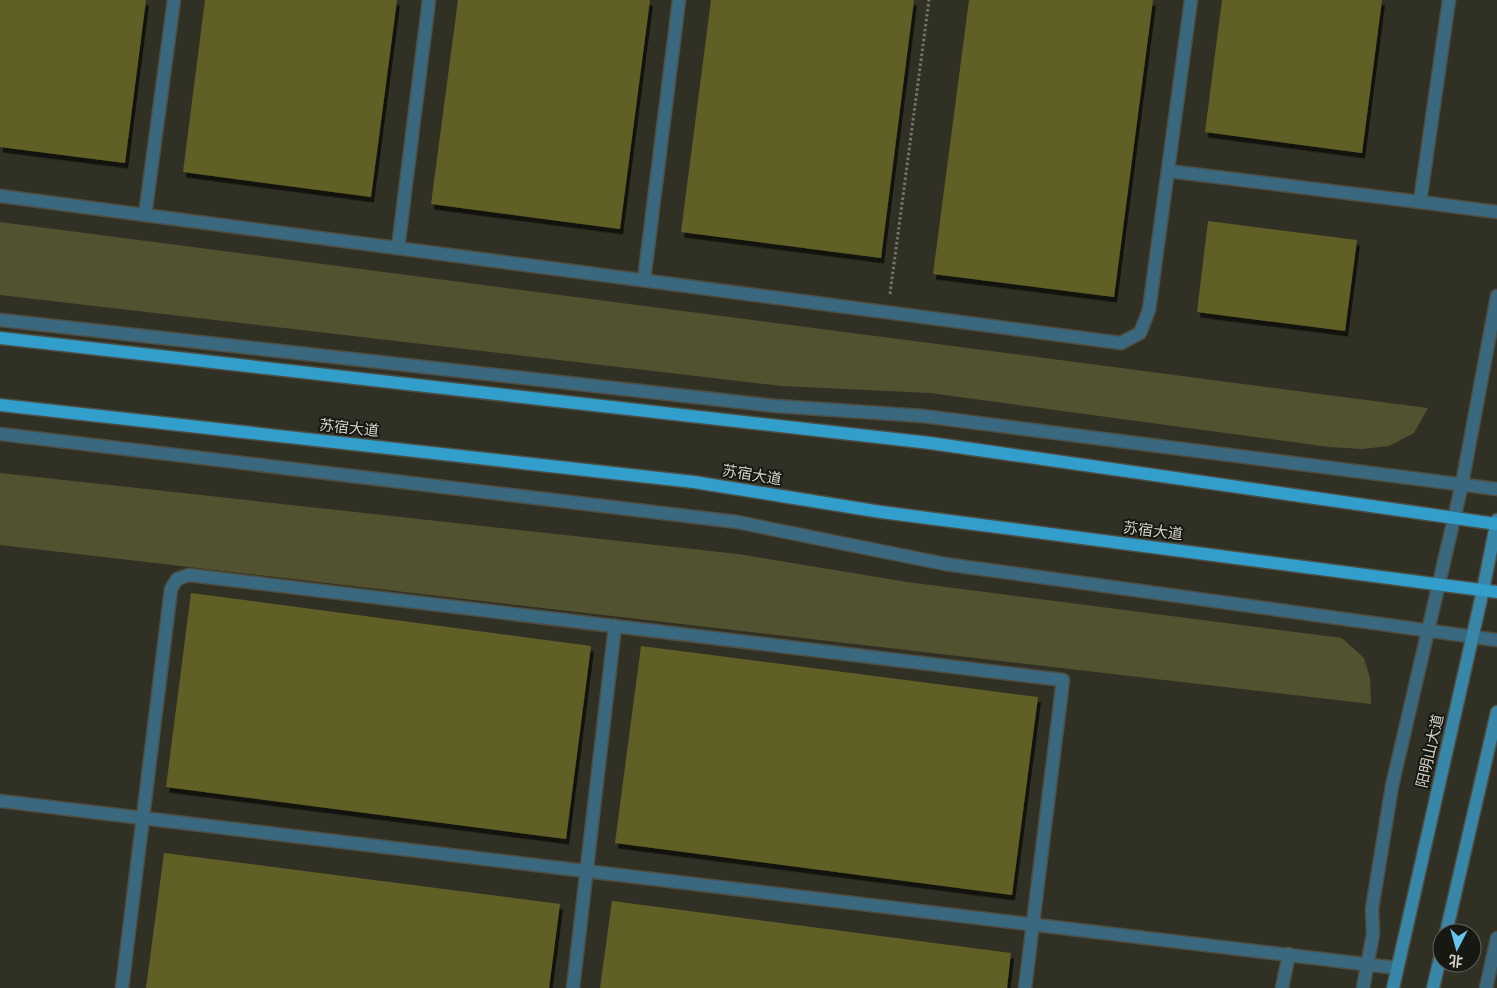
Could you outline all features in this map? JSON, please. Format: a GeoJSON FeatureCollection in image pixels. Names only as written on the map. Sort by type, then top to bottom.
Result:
{"type":"FeatureCollection","features":[{"type":"Feature","properties":{"kind":"main road"},"geometry":{"type":"LineString","coordinates":[[0,338],[930,443],[1497,523]]}},
{"type":"Feature","properties":{"kind":"main road","name":"苏宿大道"},"geometry":{"type":"LineString","coordinates":[[0,405],[694,482],[881,512],[1497,592]]}},
{"type":"Feature","properties":{"kind":"main road","name":"阳明山大道"},"geometry":{"type":"LineString","coordinates":[[1393,988],[1497,523]]}},
{"type":"Feature","properties":{"kind":"main road"},"geometry":{"type":"LineString","coordinates":[[1448,923],[1495,729],[1497,712]]}},
{"type":"Feature","properties":{"kind":"main road"},"geometry":{"type":"LineString","coordinates":[[1433,988],[1437,973]]}},
{"type":"Feature","properties":{"kind":"lane"},"geometry":{"type":"LineString","coordinates":[[145,215],[174,0]]}},
{"type":"Feature","properties":{"kind":"lane"},"geometry":{"type":"LineString","coordinates":[[398,248],[429,0]]}},
{"type":"Feature","properties":{"kind":"lane"},"geometry":{"type":"LineString","coordinates":[[644,280],[678,0]]}},
{"type":"Feature","properties":{"kind":"lane"},"geometry":{"type":"LineString","coordinates":[[0,196],[1121,343],[1140,333],[1149,310],[1191,0]]}},
{"type":"Feature","properties":{"kind":"lane"},"geometry":{"type":"LineString","coordinates":[[1420,202],[1449,0]]}},
{"type":"Feature","properties":{"kind":"lane"},"geometry":{"type":"LineString","coordinates":[[1168,171],[1497,212]]}},
{"type":"Feature","properties":{"kind":"lane"},"geometry":{"type":"LineString","coordinates":[[1363,988],[1372,934],[1372,910],[1392,786],[1462,484],[1497,296]]}},
{"type":"Feature","properties":{"kind":"lane"},"geometry":{"type":"LineString","coordinates":[[0,320],[776,406],[923,416],[1497,489]]}},
{"type":"Feature","properties":{"kind":"lane"},"geometry":{"type":"LineString","coordinates":[[0,434],[737,522],[945,564],[1497,640]]}},
{"type":"Feature","properties":{"kind":"lane"},"geometry":{"type":"LineString","coordinates":[[122,988],[171,589],[177,579],[189,575],[1063,680],[1025,988]]}},
{"type":"Feature","properties":{"kind":"lane"},"geometry":{"type":"LineString","coordinates":[[573,988],[615,626]]}},
{"type":"Feature","properties":{"kind":"lane"},"geometry":{"type":"LineString","coordinates":[[0,801],[1397,968]]}},
{"type":"Feature","properties":{"kind":"lane"},"geometry":{"type":"LineString","coordinates":[[1473,988],[1490,984],[1497,938]]}},
{"type":"Feature","properties":{"kind":"lane"},"geometry":{"type":"LineString","coordinates":[[1282,988],[1289,954]]}},
{"type":"Feature","properties":{"kind":"path"},"geometry":{"type":"LineString","coordinates":[[888,312],[929,0]]}},
{"type":"Feature","properties":{"kind":"shaded area"},"geometry":{"type":"Polygon","coordinates":[[[0,222],[1428,408],[1414,433],[1389,446],[1362,449],[1329,447],[930,393],[782,386],[0,295],[0,222]]]}},
{"type":"Feature","properties":{"kind":"shaded area"},"geometry":{"type":"Polygon","coordinates":[[[0,473],[738,554],[907,582],[1342,638],[1364,658],[1370,678],[1371,704],[0,545],[0,473]]]}},
{"type":"Feature","properties":{"kind":"building"},"geometry":{"type":"Polygon","coordinates":[[[0,0],[146,0],[125,163],[0,147],[0,0]]]}},
{"type":"Feature","properties":{"kind":"building"},"geometry":{"type":"Polygon","coordinates":[[[205,0],[397,0],[371,197],[183,172],[205,0]]]}},
{"type":"Feature","properties":{"kind":"building"},"geometry":{"type":"Polygon","coordinates":[[[458,0],[650,0],[620,229],[431,204],[458,0]]]}},
{"type":"Feature","properties":{"kind":"building"},"geometry":{"type":"Polygon","coordinates":[[[711,0],[914,0],[881,258],[681,232],[711,0]]]}},
{"type":"Feature","properties":{"kind":"building"},"geometry":{"type":"Polygon","coordinates":[[[969,0],[1153,0],[1114,297],[933,274],[969,0]]]}},
{"type":"Feature","properties":{"kind":"building"},"geometry":{"type":"Polygon","coordinates":[[[1222,0],[1382,0],[1362,153],[1205,132],[1222,0]]]}},
{"type":"Feature","properties":{"kind":"building"},"geometry":{"type":"Polygon","coordinates":[[[1208,221],[1357,240],[1345,331],[1197,312],[1208,221]]]}},
{"type":"Feature","properties":{"kind":"building"},"geometry":{"type":"Polygon","coordinates":[[[191,593],[591,646],[566,839],[166,787],[191,593]]]}},
{"type":"Feature","properties":{"kind":"building"},"geometry":{"type":"Polygon","coordinates":[[[641,646],[1038,697],[1012,895],[615,843],[641,646]]]}},
{"type":"Feature","properties":{"kind":"building"},"geometry":{"type":"Polygon","coordinates":[[[164,853],[560,904],[549,988],[146,988],[164,853]]]}},
{"type":"Feature","properties":{"kind":"building"},"geometry":{"type":"Polygon","coordinates":[[[612,901],[1011,953],[1007,988],[600,988],[612,901]]]}}]}
